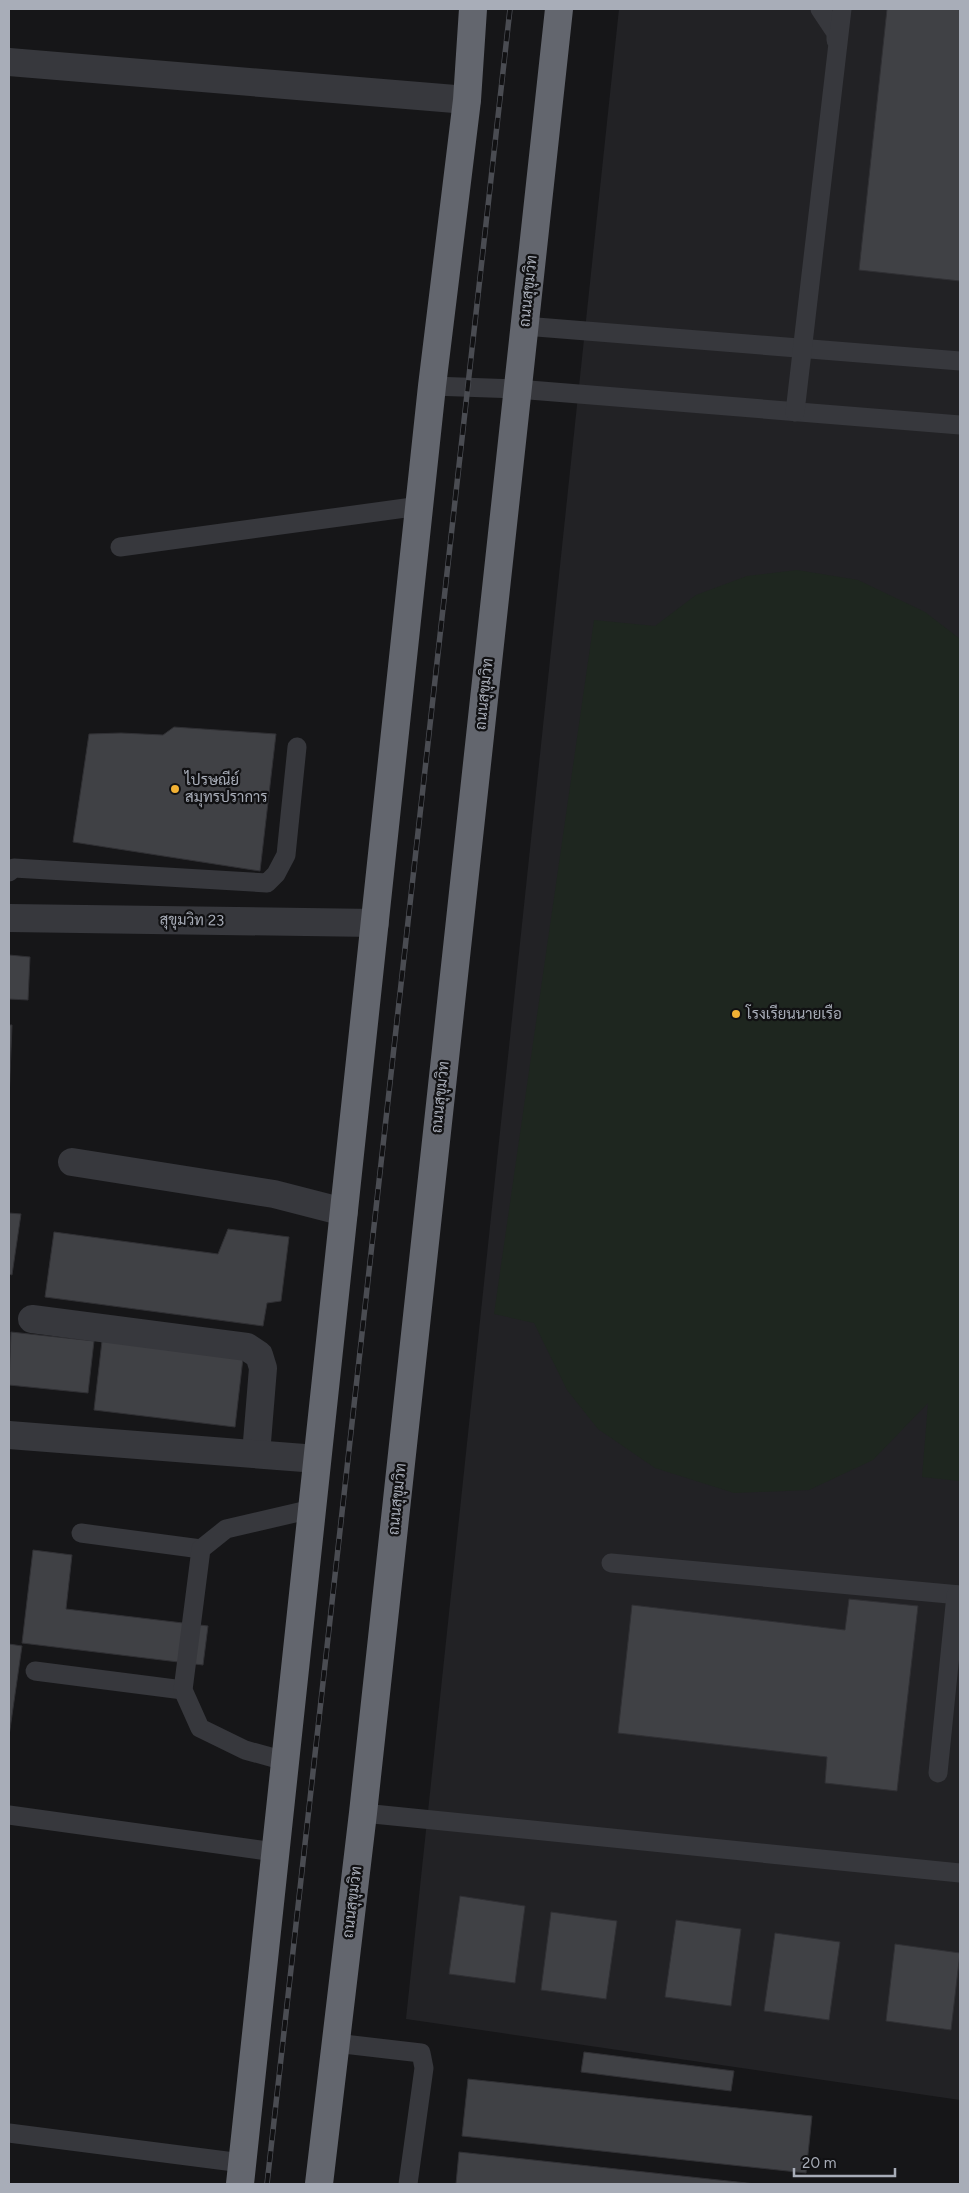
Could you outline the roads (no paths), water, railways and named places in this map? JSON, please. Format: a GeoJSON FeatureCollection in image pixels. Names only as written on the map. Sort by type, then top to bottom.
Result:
{"type":"FeatureCollection","features":[{"type":"Feature","properties":{"kind":"highway"},"geometry":{"type":"LineString","coordinates":[[241,2174],[432,386],[467,100],[473,9]]}},
{"type":"Feature","properties":{"kind":"highway","name":"ถนนสุขุมวิท"},"geometry":{"type":"LineString","coordinates":[[319,2184],[363,1812],[559,9]]}},
{"type":"Feature","properties":{"kind":"street"},"geometry":{"type":"LineString","coordinates":[[9,62],[467,100]]}},
{"type":"Feature","properties":{"kind":"street","name":"สุขุมวิท 23"},"geometry":{"type":"LineString","coordinates":[[9,918],[375,923]]}},
{"type":"Feature","properties":{"kind":"street"},"geometry":{"type":"LineString","coordinates":[[72,1162],[274,1194],[344,1212]]}},
{"type":"Feature","properties":{"kind":"street"},"geometry":{"type":"LineString","coordinates":[[32,1319],[247,1346],[259,1355],[263,1368],[256,1454]]}},
{"type":"Feature","properties":{"kind":"street"},"geometry":{"type":"LineString","coordinates":[[9,1435],[318,1459]]}},
{"type":"Feature","properties":{"kind":"lane"},"geometry":{"type":"LineString","coordinates":[[820,9],[836,32],[837,46]]}},
{"type":"Feature","properties":{"kind":"lane"},"geometry":{"type":"LineString","coordinates":[[796,412],[842,9]]}},
{"type":"Feature","properties":{"kind":"lane"},"geometry":{"type":"LineString","coordinates":[[524,326],[960,361]]}},
{"type":"Feature","properties":{"kind":"lane"},"geometry":{"type":"LineString","coordinates":[[432,386],[517,389],[960,425]]}},
{"type":"Feature","properties":{"kind":"lane"},"geometry":{"type":"LineString","coordinates":[[120,546],[420,506]]}},
{"type":"Feature","properties":{"kind":"lane"},"geometry":{"type":"LineString","coordinates":[[9,872],[14,868],[267,883],[276,874],[286,856],[297,747]]}},
{"type":"Feature","properties":{"kind":"lane"},"geometry":{"type":"LineString","coordinates":[[285,1761],[245,1750],[200,1728],[183,1690],[201,1549],[226,1529],[312,1509]]}},
{"type":"Feature","properties":{"kind":"lane"},"geometry":{"type":"LineString","coordinates":[[81,1534],[201,1549]]}},
{"type":"Feature","properties":{"kind":"lane"},"geometry":{"type":"LineString","coordinates":[[611,1563],[958,1595],[938,1773]]}},
{"type":"Feature","properties":{"kind":"lane"},"geometry":{"type":"LineString","coordinates":[[35,1671],[183,1690]]}},
{"type":"Feature","properties":{"kind":"lane"},"geometry":{"type":"LineString","coordinates":[[363,1812],[960,1873]]}},
{"type":"Feature","properties":{"kind":"lane"},"geometry":{"type":"LineString","coordinates":[[9,1815],[275,1852]]}},
{"type":"Feature","properties":{"kind":"lane"},"geometry":{"type":"LineString","coordinates":[[335,2043],[421,2053],[424,2068],[408,2184]]}},
{"type":"Feature","properties":{"kind":"lane"},"geometry":{"type":"LineString","coordinates":[[9,2132],[241,2174]]}},
{"type":"Feature","properties":{"kind":"railway"},"geometry":{"type":"LineString","coordinates":[[267,2184],[510,9]]}},
{"type":"Feature","properties":{"kind":"place","name":"ไปรษณีย์ สมุทรปราการ"},"geometry":{"type":"Point","coordinates":[175,789]}},
{"type":"Feature","properties":{"kind":"place","name":"โรงเรียนนายเรือ"},"geometry":{"type":"Point","coordinates":[736,1014]}}]}
